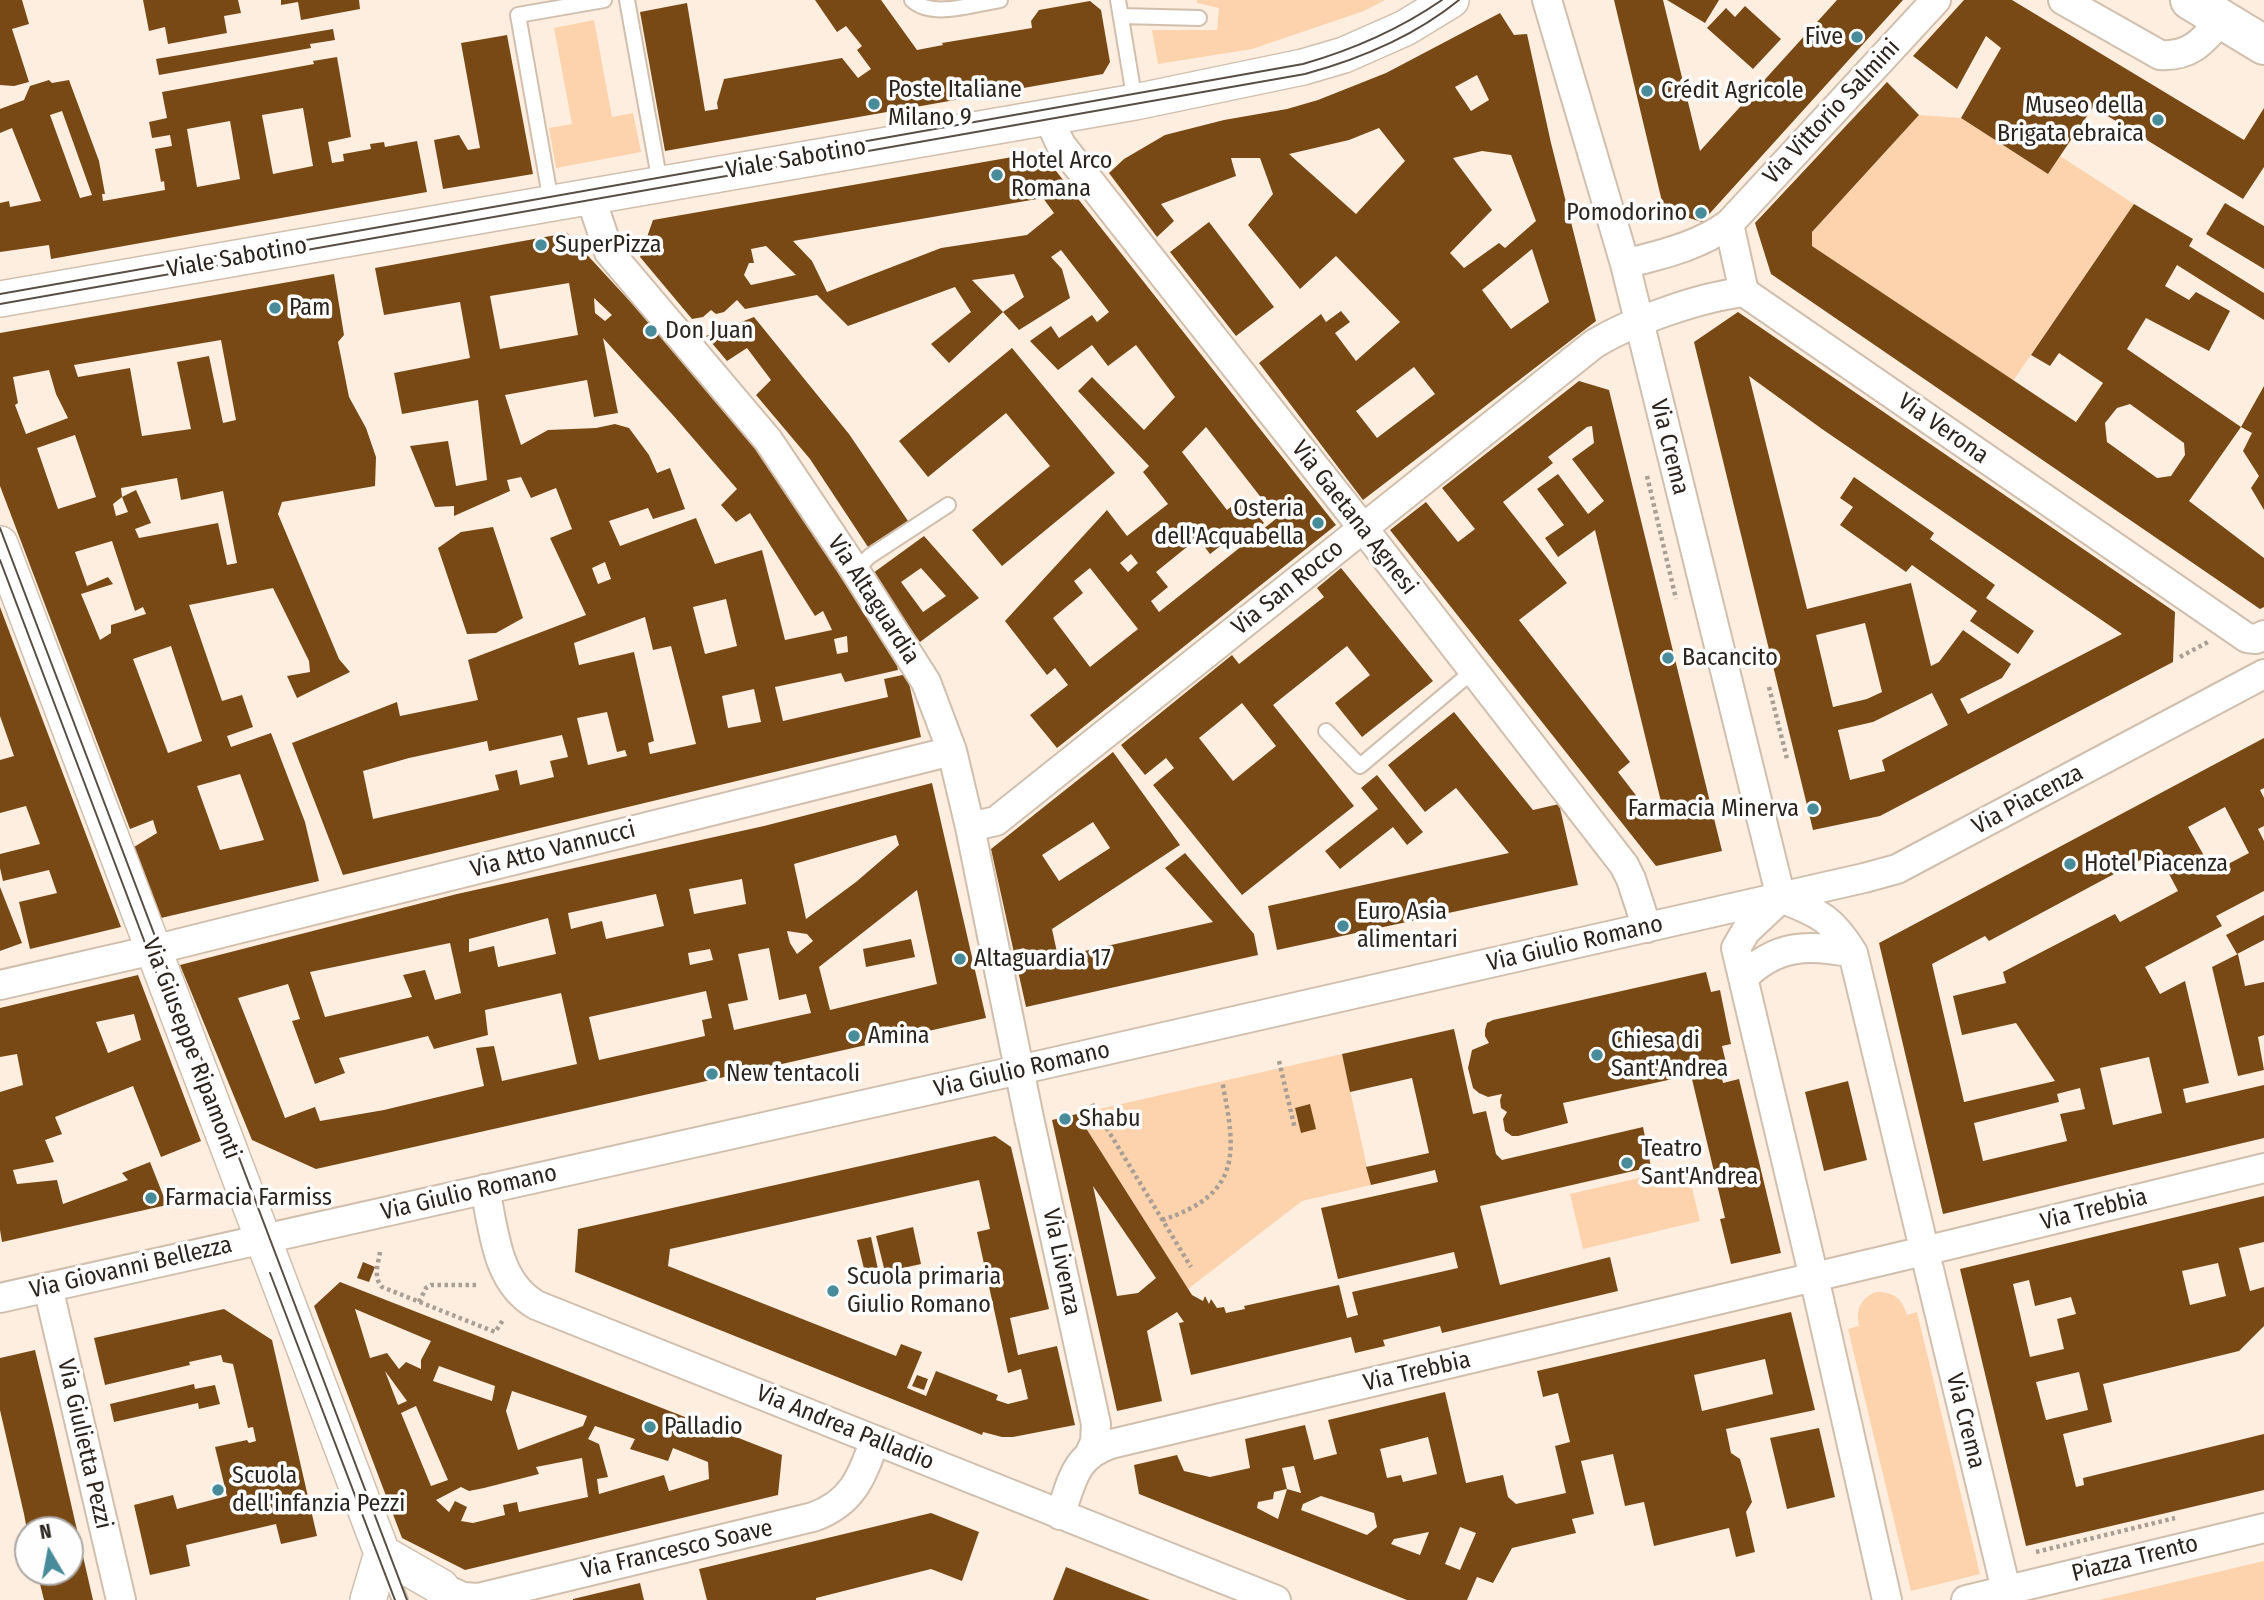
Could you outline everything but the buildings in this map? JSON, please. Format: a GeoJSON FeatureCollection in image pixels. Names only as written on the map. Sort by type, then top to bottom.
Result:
{"type":"FeatureCollection","features":[{"type":"Feature","properties":{"kind":"main road"},"geometry":{"type":"LineString","coordinates":[[2206,10],[2264,45]]}},
{"type":"Feature","properties":{"kind":"street","name":"Viale Sabotino"},"geometry":{"type":"LineString","coordinates":[[0,299],[1047,115],[1135,102],[1303,67],[1344,55],[1405,28],[1451,0]]}},
{"type":"Feature","properties":{"kind":"street","name":"Via Crema"},"geometry":{"type":"LineString","coordinates":[[1547,0],[1625,264],[1781,898],[1823,916],[1839,930],[1853,953],[2006,1590]]}},
{"type":"Feature","properties":{"kind":"street","name":"Via Vittorio Salmini"},"geometry":{"type":"LineString","coordinates":[[1625,264],[1709,239],[1729,224],[1936,0]]}},
{"type":"Feature","properties":{"kind":"street"},"geometry":{"type":"LineString","coordinates":[[2063,0],[2160,55],[2173,56],[2203,42],[2206,10]]}},
{"type":"Feature","properties":{"kind":"street","name":"Via Gaetana Agnesi"},"geometry":{"type":"LineString","coordinates":[[1047,115],[1061,145],[1624,865],[1647,928]]}},
{"type":"Feature","properties":{"kind":"street","name":"Via Altaguardia"},"geometry":{"type":"LineString","coordinates":[[590,196],[609,252],[768,440],[926,682],[952,751],[1019,1070]]}},
{"type":"Feature","properties":{"kind":"street"},"geometry":{"type":"LineString","coordinates":[[1639,323],[1715,297],[1744,292],[1729,224]]}},
{"type":"Feature","properties":{"kind":"street","name":"Viale Sabotino"},"geometry":{"type":"LineString","coordinates":[[0,282],[93,266],[127,277]]}},
{"type":"Feature","properties":{"kind":"street","name":"Via Verona"},"geometry":{"type":"LineString","coordinates":[[1744,292],[2223,634]]}},
{"type":"Feature","properties":{"kind":"street","name":"Via San Rocco"},"geometry":{"type":"LineString","coordinates":[[970,827],[996,821],[1594,344],[1639,323]]}},
{"type":"Feature","properties":{"kind":"street","name":"Via Giuseppe Ripamonti"},"geometry":{"type":"LineString","coordinates":[[0,544],[382,1553]]}},
{"type":"Feature","properties":{"kind":"street"},"geometry":{"type":"LineString","coordinates":[[2223,634],[2256,639],[2264,635]]}},
{"type":"Feature","properties":{"kind":"street","name":"Via Piacenza"},"geometry":{"type":"LineString","coordinates":[[1781,898],[1897,869],[2264,674]]}},
{"type":"Feature","properties":{"kind":"street","name":"Via Atto Vannucci"},"geometry":{"type":"LineString","coordinates":[[0,985],[153,950],[952,751]]}},
{"type":"Feature","properties":{"kind":"street"},"geometry":{"type":"LineString","coordinates":[[1781,898],[1746,931],[1736,948],[1887,1600]]}},
{"type":"Feature","properties":{"kind":"street","name":"Via Giulio Romano"},"geometry":{"type":"LineString","coordinates":[[262,1238],[1781,898]]}},
{"type":"Feature","properties":{"kind":"street"},"geometry":{"type":"LineString","coordinates":[[1743,978],[1753,967],[1769,957],[1791,949],[1807,946],[1853,953]]}},
{"type":"Feature","properties":{"kind":"street","name":"Via Livenza"},"geometry":{"type":"LineString","coordinates":[[1019,1070],[1096,1424],[1095,1442],[1090,1453]]}},
{"type":"Feature","properties":{"kind":"street","name":"Via Trebbia"},"geometry":{"type":"LineString","coordinates":[[1923,1251],[2264,1168]]}},
{"type":"Feature","properties":{"kind":"street","name":"Via Andrea Palladio"},"geometry":{"type":"LineString","coordinates":[[485,1189],[505,1271],[519,1293],[543,1309],[1276,1600]]}},
{"type":"Feature","properties":{"kind":"street","name":"Via Giovanni Bellezza"},"geometry":{"type":"LineString","coordinates":[[0,1298],[262,1238]]}},
{"type":"Feature","properties":{"kind":"street"},"geometry":{"type":"LineString","coordinates":[[1813,1277],[1923,1251]]}},
{"type":"Feature","properties":{"kind":"street","name":"Via Trebbia"},"geometry":{"type":"LineString","coordinates":[[1090,1453],[1111,1444],[1813,1277]]}},
{"type":"Feature","properties":{"kind":"street","name":"Via Giulietta Pezzi"},"geometry":{"type":"LineString","coordinates":[[48,1287],[121,1600]]}},
{"type":"Feature","properties":{"kind":"street","name":"Via Francesco Soave"},"geometry":{"type":"LineString","coordinates":[[443,1594],[478,1598],[826,1512],[854,1488],[875,1440]]}},
{"type":"Feature","properties":{"kind":"street"},"geometry":{"type":"LineString","coordinates":[[1060,1515],[1080,1462],[1090,1453]]}},
{"type":"Feature","properties":{"kind":"street","name":"Piazza Trento"},"geometry":{"type":"LineString","coordinates":[[1966,1600],[2264,1528]]}},
{"type":"Feature","properties":{"kind":"street"},"geometry":{"type":"LineString","coordinates":[[368,1600],[382,1553],[443,1594]]}},
{"type":"Feature","properties":{"kind":"lane"},"geometry":{"type":"LineString","coordinates":[[551,202],[518,15],[571,3],[604,0]]}},
{"type":"Feature","properties":{"kind":"lane"},"geometry":{"type":"LineString","coordinates":[[627,0],[660,183]]}},
{"type":"Feature","properties":{"kind":"lane"},"geometry":{"type":"LineString","coordinates":[[912,0],[919,6],[938,10],[998,0]]}},
{"type":"Feature","properties":{"kind":"lane"},"geometry":{"type":"LineString","coordinates":[[1118,0],[1135,102]]}},
{"type":"Feature","properties":{"kind":"lane"},"geometry":{"type":"LineString","coordinates":[[1121,16],[1199,18]]}},
{"type":"Feature","properties":{"kind":"lane"},"geometry":{"type":"LineString","coordinates":[[855,570],[870,556],[948,505]]}},
{"type":"Feature","properties":{"kind":"lane"},"geometry":{"type":"LineString","coordinates":[[1326,731],[1360,766],[1473,671]]}},
{"type":"Feature","properties":{"kind":"lane","name":"Via Giuseppe Ripamonti"},"geometry":{"type":"LineString","coordinates":[[382,1553],[400,1600]]}},
{"type":"Feature","properties":{"kind":"path","name":"Via Crema"},"geometry":{"type":"LineString","coordinates":[[1647,476],[1676,599]]}},
{"type":"Feature","properties":{"kind":"path"},"geometry":{"type":"LineString","coordinates":[[2180,657],[2223,634]]}},
{"type":"Feature","properties":{"kind":"path"},"geometry":{"type":"LineString","coordinates":[[1769,687],[1787,759]]}},
{"type":"Feature","properties":{"kind":"path"},"geometry":{"type":"LineString","coordinates":[[1279,1061],[1295,1129]]}},
{"type":"Feature","properties":{"kind":"path"},"geometry":{"type":"LineString","coordinates":[[1162,1220],[1188,1210],[1212,1193],[1230,1162],[1232,1129],[1222,1081]]}},
{"type":"Feature","properties":{"kind":"path"},"geometry":{"type":"LineString","coordinates":[[1093,1104],[1191,1267]]}},
{"type":"Feature","properties":{"kind":"path"},"geometry":{"type":"LineString","coordinates":[[380,1252],[376,1275],[379,1284],[495,1332],[503,1320]]}},
{"type":"Feature","properties":{"kind":"path"},"geometry":{"type":"LineString","coordinates":[[419,1302],[428,1286],[479,1285]]}},
{"type":"Feature","properties":{"kind":"path","name":"Piazza Trento"},"geometry":{"type":"LineString","coordinates":[[2036,1552],[2175,1518]]}},
{"type":"Feature","properties":{"kind":"shaded area"},"geometry":{"type":"Polygon","coordinates":[[[1197,0],[1385,0],[1364,11],[1252,49],[1158,64],[1152,30],[1217,30],[1219,8],[1197,3],[1197,0]]]}},
{"type":"Feature","properties":{"kind":"shaded area"},"geometry":{"type":"Polygon","coordinates":[[[594,20],[612,117],[633,113],[641,152],[556,168],[549,128],[572,124],[554,28],[594,20]]]}},
{"type":"Feature","properties":{"kind":"shaded area"},"geometry":{"type":"Polygon","coordinates":[[[1919,115],[1961,118],[2048,174],[2060,156],[2134,204],[2013,381],[1812,246],[1812,232],[1919,115]]]}},
{"type":"Feature","properties":{"kind":"shaded area"},"geometry":{"type":"Polygon","coordinates":[[[1342,1054],[1371,1185],[1302,1201],[1188,1289],[1077,1114],[1342,1054]]]}},
{"type":"Feature","properties":{"kind":"shaded area"},"geometry":{"type":"Polygon","coordinates":[[[1687,1167],[1700,1221],[1583,1249],[1570,1194],[1687,1167]]]}},
{"type":"Feature","properties":{"kind":"shaded area"},"geometry":{"type":"Polygon","coordinates":[[[1876,1292],[1896,1297],[1903,1304],[1907,1315],[1917,1312],[1980,1574],[1911,1591],[1848,1329],[1859,1326],[1860,1305],[1876,1292]]]}},
{"type":"Feature","properties":{"kind":"shaded area"},"geometry":{"type":"Polygon","coordinates":[[[2264,1561],[2264,1600],[2099,1600],[2264,1561]]]}},
{"type":"Feature","properties":{"kind":"tram line"},"geometry":{"type":"LineString","coordinates":[[0,294],[1303,64],[1375,38],[1442,0]]}},
{"type":"Feature","properties":{"kind":"tram line"},"geometry":{"type":"LineString","coordinates":[[0,304],[1305,74],[1386,45],[1424,25],[1459,0]]}},
{"type":"Feature","properties":{"kind":"tram line"},"geometry":{"type":"LineString","coordinates":[[0,528],[407,1600]]}},
{"type":"Feature","properties":{"kind":"tram line"},"geometry":{"type":"LineString","coordinates":[[0,560],[156,972]]}},
{"type":"Feature","properties":{"kind":"tram line"},"geometry":{"type":"LineString","coordinates":[[270,1273],[395,1600]]}},
{"type":"Feature","properties":{"kind":"place","name":"Five"},"geometry":{"type":"Point","coordinates":[1857,37]}},
{"type":"Feature","properties":{"kind":"place","name":"Crédit Agricole"},"geometry":{"type":"Point","coordinates":[1647,91]}},
{"type":"Feature","properties":{"kind":"place","name":"Poste Italiane Milano 9"},"geometry":{"type":"Point","coordinates":[874,104]}},
{"type":"Feature","properties":{"kind":"place","name":"Museo della Brigata ebraica"},"geometry":{"type":"Point","coordinates":[2158,120]}},
{"type":"Feature","properties":{"kind":"place","name":"Hotel Arco Romana"},"geometry":{"type":"Point","coordinates":[997,175]}},
{"type":"Feature","properties":{"kind":"place","name":"Pomodorino"},"geometry":{"type":"Point","coordinates":[1701,213]}},
{"type":"Feature","properties":{"kind":"place","name":"SuperPizza"},"geometry":{"type":"Point","coordinates":[541,245]}},
{"type":"Feature","properties":{"kind":"place","name":"Pam"},"geometry":{"type":"Point","coordinates":[275,308]}},
{"type":"Feature","properties":{"kind":"place","name":"Don Juan"},"geometry":{"type":"Point","coordinates":[651,331]}},
{"type":"Feature","properties":{"kind":"place","name":"Osteria dell'Acquabella"},"geometry":{"type":"Point","coordinates":[1318,523]}},
{"type":"Feature","properties":{"kind":"place","name":"Bacancito"},"geometry":{"type":"Point","coordinates":[1668,658]}},
{"type":"Feature","properties":{"kind":"place","name":"Farmacia Minerva"},"geometry":{"type":"Point","coordinates":[1813,809]}},
{"type":"Feature","properties":{"kind":"place","name":"Hotel Piacenza"},"geometry":{"type":"Point","coordinates":[2070,864]}},
{"type":"Feature","properties":{"kind":"place","name":"Euro Asia alimentari"},"geometry":{"type":"Point","coordinates":[1343,926]}},
{"type":"Feature","properties":{"kind":"place","name":"Altaguardia 17"},"geometry":{"type":"Point","coordinates":[960,959]}},
{"type":"Feature","properties":{"kind":"place","name":"Amina"},"geometry":{"type":"Point","coordinates":[854,1036]}},
{"type":"Feature","properties":{"kind":"place","name":"Chiesa di Sant'Andrea"},"geometry":{"type":"Point","coordinates":[1597,1055]}},
{"type":"Feature","properties":{"kind":"place","name":"New tentacoli"},"geometry":{"type":"Point","coordinates":[712,1074]}},
{"type":"Feature","properties":{"kind":"place","name":"Shabu"},"geometry":{"type":"Point","coordinates":[1065,1119]}},
{"type":"Feature","properties":{"kind":"place","name":"Teatro Sant'Andrea"},"geometry":{"type":"Point","coordinates":[1627,1163]}},
{"type":"Feature","properties":{"kind":"place","name":"Farmacia Farmiss"},"geometry":{"type":"Point","coordinates":[151,1198]}},
{"type":"Feature","properties":{"kind":"place","name":"Scuola primaria Giulio Romano"},"geometry":{"type":"Point","coordinates":[833,1291]}},
{"type":"Feature","properties":{"kind":"place","name":"Palladio"},"geometry":{"type":"Point","coordinates":[650,1427]}},
{"type":"Feature","properties":{"kind":"place","name":"Scuola dell'infanzia Pezzi"},"geometry":{"type":"Point","coordinates":[218,1490]}}]}
